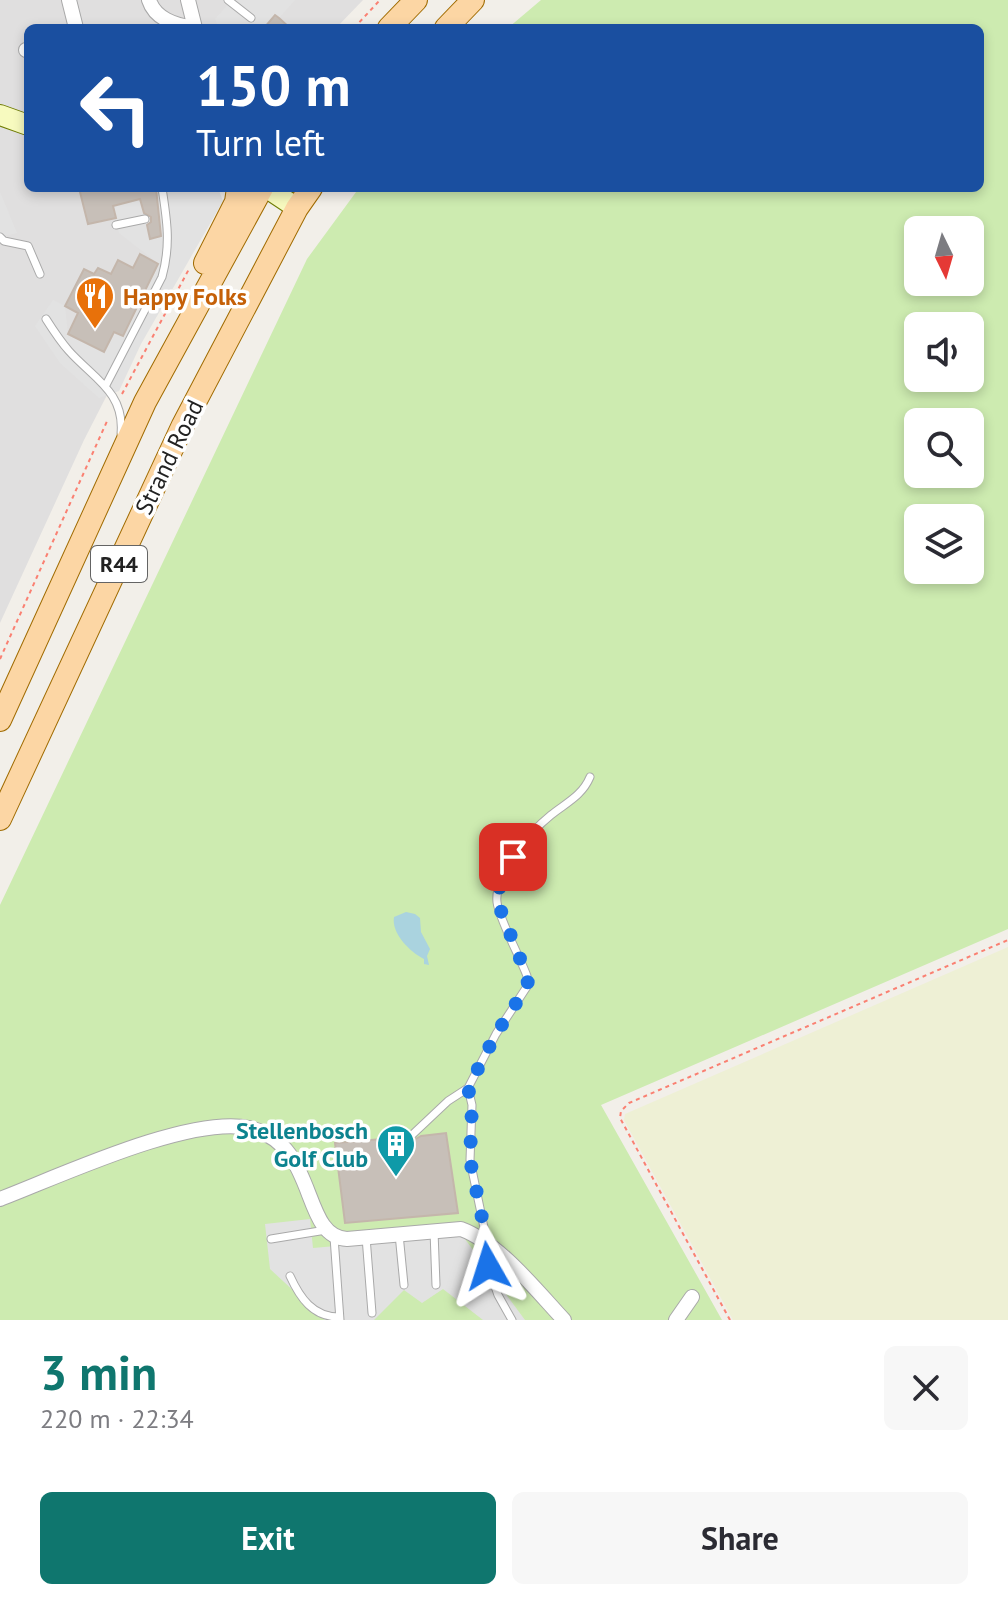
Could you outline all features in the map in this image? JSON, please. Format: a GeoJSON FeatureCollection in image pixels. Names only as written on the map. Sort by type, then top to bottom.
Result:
{"type":"FeatureCollection","features":[{"type":"Feature","properties":{"kind":"main road"},"geometry":{"type":"LineString","coordinates":[[393,24],[416,0]]}},
{"type":"Feature","properties":{"kind":"main road"},"geometry":{"type":"LineString","coordinates":[[450,24],[473,0]]}},
{"type":"Feature","properties":{"kind":"main road"},"geometry":{"type":"LineString","coordinates":[[194,314],[197,278],[236,202],[237,192]]}},
{"type":"Feature","properties":{"kind":"main road","name":"Strand Road"},"geometry":{"type":"LineString","coordinates":[[0,720],[145,402],[263,192]]}},
{"type":"Feature","properties":{"kind":"main road","name":"Strand Road"},"geometry":{"type":"LineString","coordinates":[[0,819],[183,425],[308,192]]}},
{"type":"Feature","properties":{"kind":"street"},"geometry":{"type":"LineString","coordinates":[[69,0],[75,24]]}},
{"type":"Feature","properties":{"kind":"street"},"geometry":{"type":"LineString","coordinates":[[149,0],[157,14],[178,24]]}},
{"type":"Feature","properties":{"kind":"street"},"geometry":{"type":"LineString","coordinates":[[188,0],[193,24]]}},
{"type":"Feature","properties":{"kind":"street"},"geometry":{"type":"LineString","coordinates":[[0,115],[24,124]]}},
{"type":"Feature","properties":{"kind":"street"},"geometry":{"type":"LineString","coordinates":[[271,192],[297,208]]}},
{"type":"Feature","properties":{"kind":"street"},"geometry":{"type":"LineString","coordinates":[[0,1199],[183,1132],[230,1125],[254,1129],[270,1136],[299,1165],[317,1215],[330,1234],[347,1239],[461,1229],[487,1242],[564,1320]]}},
{"type":"Feature","properties":{"kind":"street"},"geometry":{"type":"LineString","coordinates":[[676,1320],[692,1297]]}},
{"type":"Feature","properties":{"kind":"lane"},"geometry":{"type":"LineString","coordinates":[[228,0],[251,18]]}},
{"type":"Feature","properties":{"kind":"lane"},"geometry":{"type":"LineString","coordinates":[[106,385],[162,277],[169,243],[162,192]]}},
{"type":"Feature","properties":{"kind":"lane"},"geometry":{"type":"LineString","coordinates":[[116,225],[145,219]]}},
{"type":"Feature","properties":{"kind":"lane"},"geometry":{"type":"LineString","coordinates":[[0,237],[4,241],[28,246],[40,274]]}},
{"type":"Feature","properties":{"kind":"lane"},"geometry":{"type":"LineString","coordinates":[[46,319],[68,350],[106,385],[122,425],[116,468]]}},
{"type":"Feature","properties":{"kind":"lane"},"geometry":{"type":"LineString","coordinates":[[413,1134],[448,1101],[468,1088],[496,1034],[528,985],[497,901],[506,870],[527,839],[549,817],[582,792],[590,777]]}},
{"type":"Feature","properties":{"kind":"lane"},"geometry":{"type":"LineString","coordinates":[[468,1088],[472,1105],[472,1170],[487,1242],[490,1277],[512,1320]]}},
{"type":"Feature","properties":{"kind":"lane"},"geometry":{"type":"LineString","coordinates":[[434,1231],[436,1285]]}},
{"type":"Feature","properties":{"kind":"lane"},"geometry":{"type":"LineString","coordinates":[[271,1239],[330,1234],[340,1318],[321,1314],[311,1308],[290,1276]]}},
{"type":"Feature","properties":{"kind":"lane"},"geometry":{"type":"LineString","coordinates":[[399,1234],[404,1285]]}},
{"type":"Feature","properties":{"kind":"lane"},"geometry":{"type":"LineString","coordinates":[[366,1237],[372,1313]]}},
{"type":"Feature","properties":{"kind":"path"},"geometry":{"type":"LineString","coordinates":[[358,24],[380,0]]}},
{"type":"Feature","properties":{"kind":"path"},"geometry":{"type":"LineString","coordinates":[[120,399],[181,288],[193,259]]}},
{"type":"Feature","properties":{"kind":"path"},"geometry":{"type":"LineString","coordinates":[[0,659],[113,410]]}},
{"type":"Feature","properties":{"kind":"path"},"geometry":{"type":"LineString","coordinates":[[730,1320],[620,1118],[621,1111],[643,1096],[1008,940]]}},
{"type":"Feature","properties":{"kind":"shaded area"},"geometry":{"type":"Polygon","coordinates":[[[0,0],[363,0],[340,24],[24,24],[24,192],[211,192],[84,440],[0,623],[0,0]]]}},
{"type":"Feature","properties":{"kind":"shaded area"},"geometry":{"type":"Polygon","coordinates":[[[232,0],[295,0],[279,18],[274,15],[267,24],[217,24],[215,19],[232,0]]]}},
{"type":"Feature","properties":{"kind":"shaded area"},"geometry":{"type":"Polygon","coordinates":[[[0,192],[17,233],[0,237],[0,192]]]}},
{"type":"Feature","properties":{"kind":"shaded area"},"geometry":{"type":"Polygon","coordinates":[[[109,192],[220,192],[223,201],[141,344],[119,391],[99,398],[60,363],[35,326],[53,300],[65,306],[68,334],[103,351],[114,332],[123,335],[159,264],[119,233],[109,192]]]}},
{"type":"Feature","properties":{"kind":"shaded area"},"geometry":{"type":"Polygon","coordinates":[[[310,1219],[313,1248],[462,1235],[525,1320],[483,1320],[443,1289],[422,1303],[404,1290],[374,1320],[325,1320],[270,1269],[265,1224],[310,1219]]]}},
{"type":"Feature","properties":{"kind":"green space","name":"Stellenbosch Golf Club"},"geometry":{"type":"Polygon","coordinates":[[[541,0],[1008,0],[1008,929],[601,1105],[722,1320],[0,1320],[0,905],[307,259],[356,192],[984,192],[984,24],[513,24],[541,0]]]}},
{"type":"Feature","properties":{"kind":"green space"},"geometry":{"type":"Polygon","coordinates":[[[1008,947],[1008,1320],[733,1320],[624,1120],[625,1114],[1008,947]]]}},
{"type":"Feature","properties":{"kind":"water"},"geometry":{"type":"Polygon","coordinates":[[[406,912],[420,918],[421,932],[430,949],[427,956],[429,965],[424,964],[424,959],[408,947],[395,929],[394,917],[406,912]]]}},
{"type":"Feature","properties":{"kind":"building"},"geometry":{"type":"Polygon","coordinates":[[[275,15],[286,24],[267,24],[275,15]]]}},
{"type":"Feature","properties":{"kind":"building"},"geometry":{"type":"Polygon","coordinates":[[[80,192],[156,192],[161,236],[150,239],[147,225],[151,217],[144,213],[140,199],[113,206],[116,218],[88,224],[80,192]]]}},
{"type":"Feature","properties":{"kind":"building"},"geometry":{"type":"Polygon","coordinates":[[[140,254],[158,264],[123,336],[114,332],[104,352],[68,334],[78,313],[65,306],[84,269],[94,274],[98,268],[111,274],[118,260],[133,268],[140,254]]]}},
{"type":"Feature","properties":{"kind":"building","name":"Stellenbosch Golf Club"},"geometry":{"type":"Polygon","coordinates":[[[446,1133],[458,1213],[345,1223],[335,1143],[407,1137],[414,1140],[421,1136],[446,1133]]]}},
{"type":"Feature","properties":{"kind":"place","name":"Happy Folks"},"geometry":{"type":"Point","coordinates":[95,330]}},
{"type":"Feature","properties":{"kind":"place","name":"Stellenbosch Golf Club"},"geometry":{"type":"Point","coordinates":[396,1178]}},
{"type":"Feature","properties":{"kind":"route"},"geometry":{"type":"LineString","coordinates":[[488,1266],[487,1242],[470,1160],[472,1105],[468,1088],[496,1034],[528,985],[497,901],[500,885],[513,857]]}}]}
